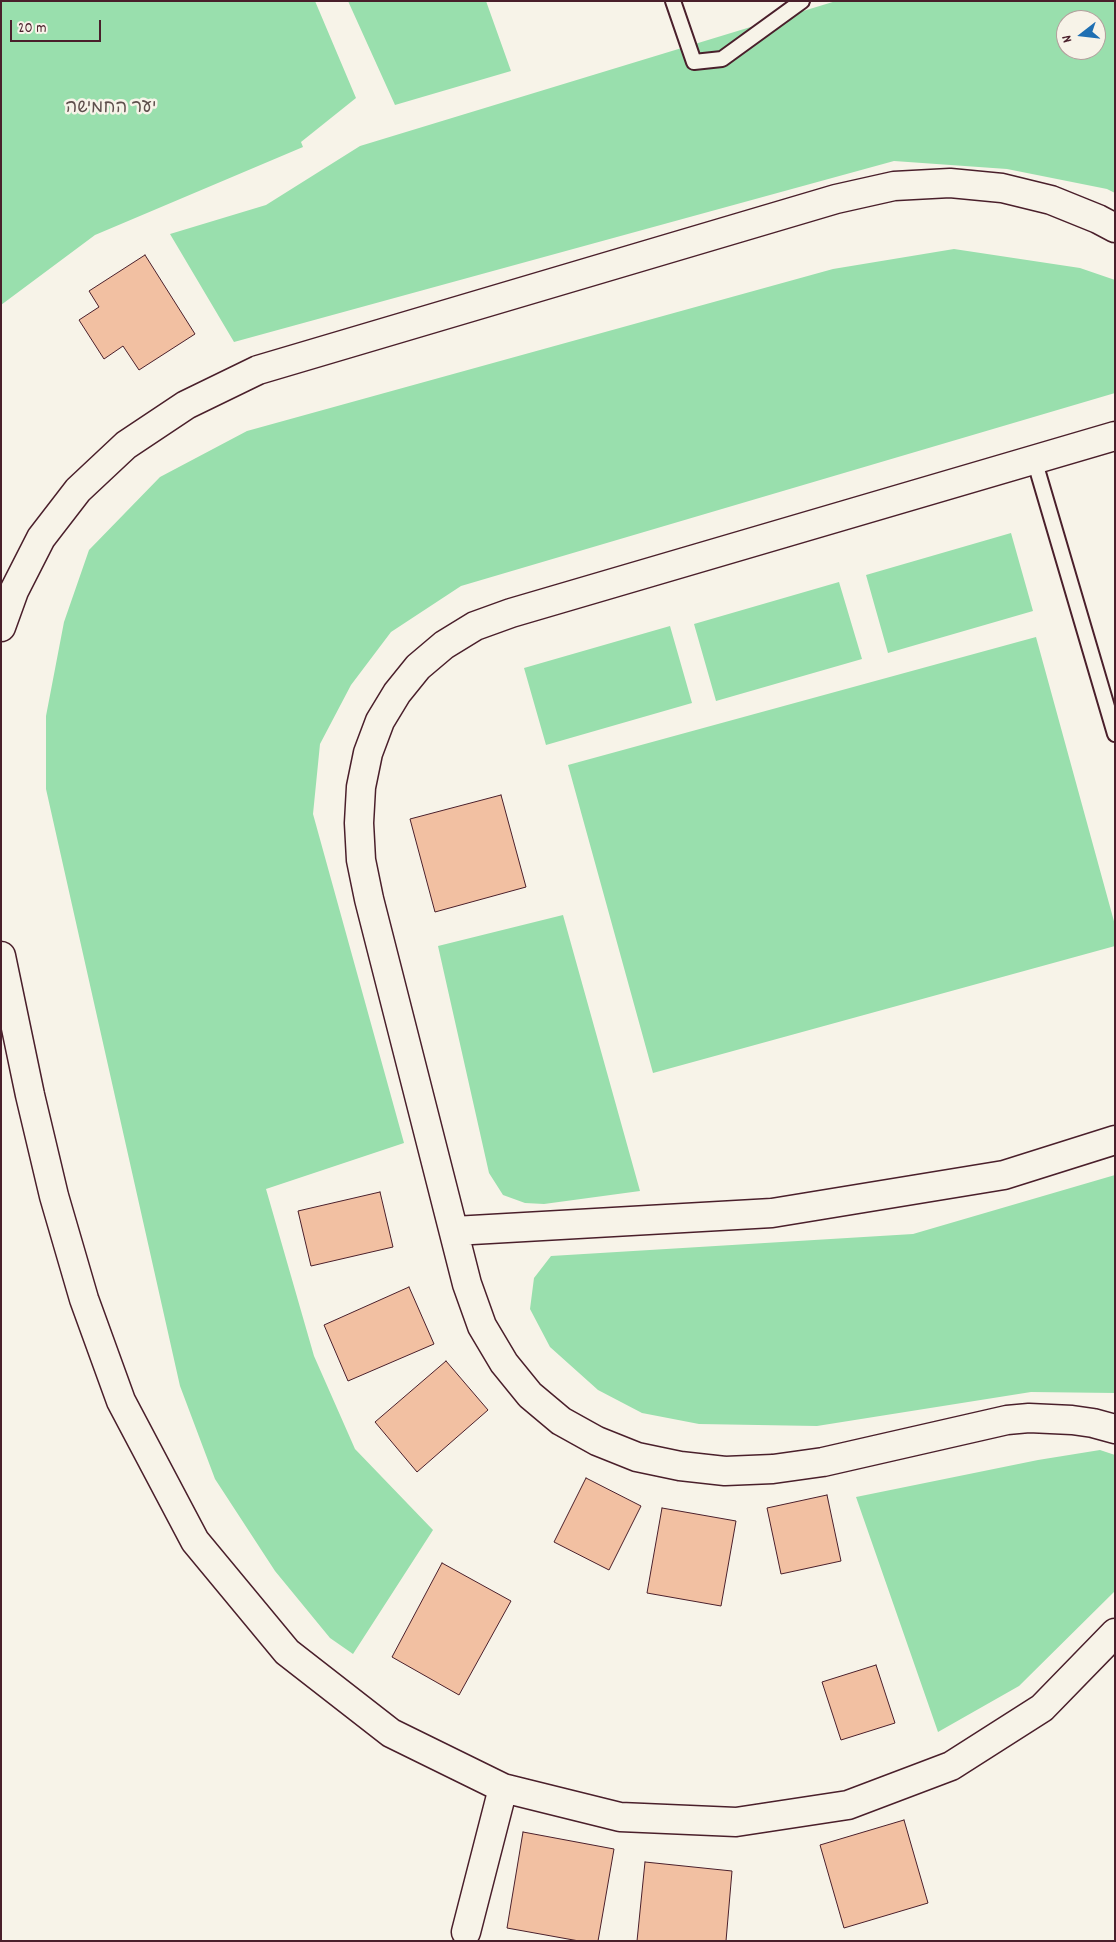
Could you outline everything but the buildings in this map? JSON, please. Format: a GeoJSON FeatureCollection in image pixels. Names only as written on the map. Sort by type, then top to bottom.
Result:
{"type":"FeatureCollection","features":[{"type":"Feature","properties":{"kind":"street"},"geometry":{"type":"LineString","coordinates":[[1,627],[14,591],[41,538],[78,490],[126,445],[178,410],[258,370],[836,199],[894,186],[950,183],[1002,188],[1051,200],[1115,228]]}},
{"type":"Feature","properties":{"kind":"street"},"geometry":{"type":"LineString","coordinates":[[1115,436],[511,612],[475,626],[444,645],[418,667],[397,693],[380,721],[368,753],[361,787],[359,823],[362,860],[369,898],[467,1284],[482,1326],[504,1363],[530,1395],[561,1421],[597,1442],[637,1457],[680,1466],[725,1470],[773,1469],[823,1462],[1007,1420],[1051,1418],[1093,1423],[1115,1429]]}},
{"type":"Feature","properties":{"kind":"street"},"geometry":{"type":"LineString","coordinates":[[1,956],[42,1146],[84,1299],[121,1401],[195,1542],[287,1652],[391,1733],[503,1788],[620,1817],[736,1822],[848,1804],[951,1766],[1042,1708],[1115,1632]]}},
{"type":"Feature","properties":{"kind":"street"},"geometry":{"type":"LineString","coordinates":[[454,1231],[772,1213],[1004,1175],[1115,1140]]}},
{"type":"Feature","properties":{"kind":"street"},"geometry":{"type":"LineString","coordinates":[[466,1932],[503,1788]]}},
{"type":"Feature","properties":{"kind":"lane"},"geometry":{"type":"LineString","coordinates":[[673,1],[694,62],[722,59],[802,1]]}},
{"type":"Feature","properties":{"kind":"lane"},"geometry":{"type":"LineString","coordinates":[[1034,460],[1115,734]]}},
{"type":"Feature","properties":{"kind":"green space","name":"יער החמישה"},"geometry":{"type":"Polygon","coordinates":[[[1,1],[315,1],[356,98],[301,142],[303,147],[95,235],[1,305],[1,1]]]}},
{"type":"Feature","properties":{"kind":"green space"},"geometry":{"type":"Polygon","coordinates":[[[348,1],[486,1],[511,71],[395,105],[348,1]]]}},
{"type":"Feature","properties":{"kind":"green space"},"geometry":{"type":"Polygon","coordinates":[[[836,1],[1115,1],[1115,193],[1107,189],[1007,169],[894,161],[234,342],[170,234],[266,205],[360,146],[836,1]]]}},
{"type":"Feature","properties":{"kind":"green space"},"geometry":{"type":"Polygon","coordinates":[[[954,249],[1080,268],[1115,280],[1115,393],[461,586],[391,632],[351,685],[320,744],[313,814],[404,1143],[266,1189],[314,1356],[355,1449],[433,1530],[353,1654],[330,1638],[275,1571],[215,1479],[180,1386],[46,789],[46,716],[64,622],[89,550],[160,477],[247,431],[833,269],[954,249]]]}},
{"type":"Feature","properties":{"kind":"green space"},"geometry":{"type":"Polygon","coordinates":[[[1011,533],[1033,611],[888,653],[866,575],[1011,533]]]}},
{"type":"Feature","properties":{"kind":"green space"},"geometry":{"type":"Polygon","coordinates":[[[839,582],[862,659],[716,701],[694,624],[839,582]]]}},
{"type":"Feature","properties":{"kind":"green space"},"geometry":{"type":"Polygon","coordinates":[[[670,626],[692,703],[546,745],[524,668],[670,626]]]}},
{"type":"Feature","properties":{"kind":"green space"},"geometry":{"type":"Polygon","coordinates":[[[1036,637],[1115,925],[1115,946],[653,1073],[568,765],[1036,637]]]}},
{"type":"Feature","properties":{"kind":"green space"},"geometry":{"type":"Polygon","coordinates":[[[563,915],[640,1191],[544,1204],[525,1203],[503,1195],[489,1173],[438,946],[563,915]]]}},
{"type":"Feature","properties":{"kind":"green space"},"geometry":{"type":"Polygon","coordinates":[[[1115,1175],[1115,1393],[1031,1392],[817,1426],[699,1424],[642,1413],[598,1390],[550,1347],[530,1309],[534,1278],[551,1256],[913,1234],[1115,1175]]]}},
{"type":"Feature","properties":{"kind":"green space"},"geometry":{"type":"Polygon","coordinates":[[[1100,1450],[1115,1455],[1115,1591],[1019,1686],[938,1732],[856,1497],[1038,1460],[1100,1450]]]}}]}
